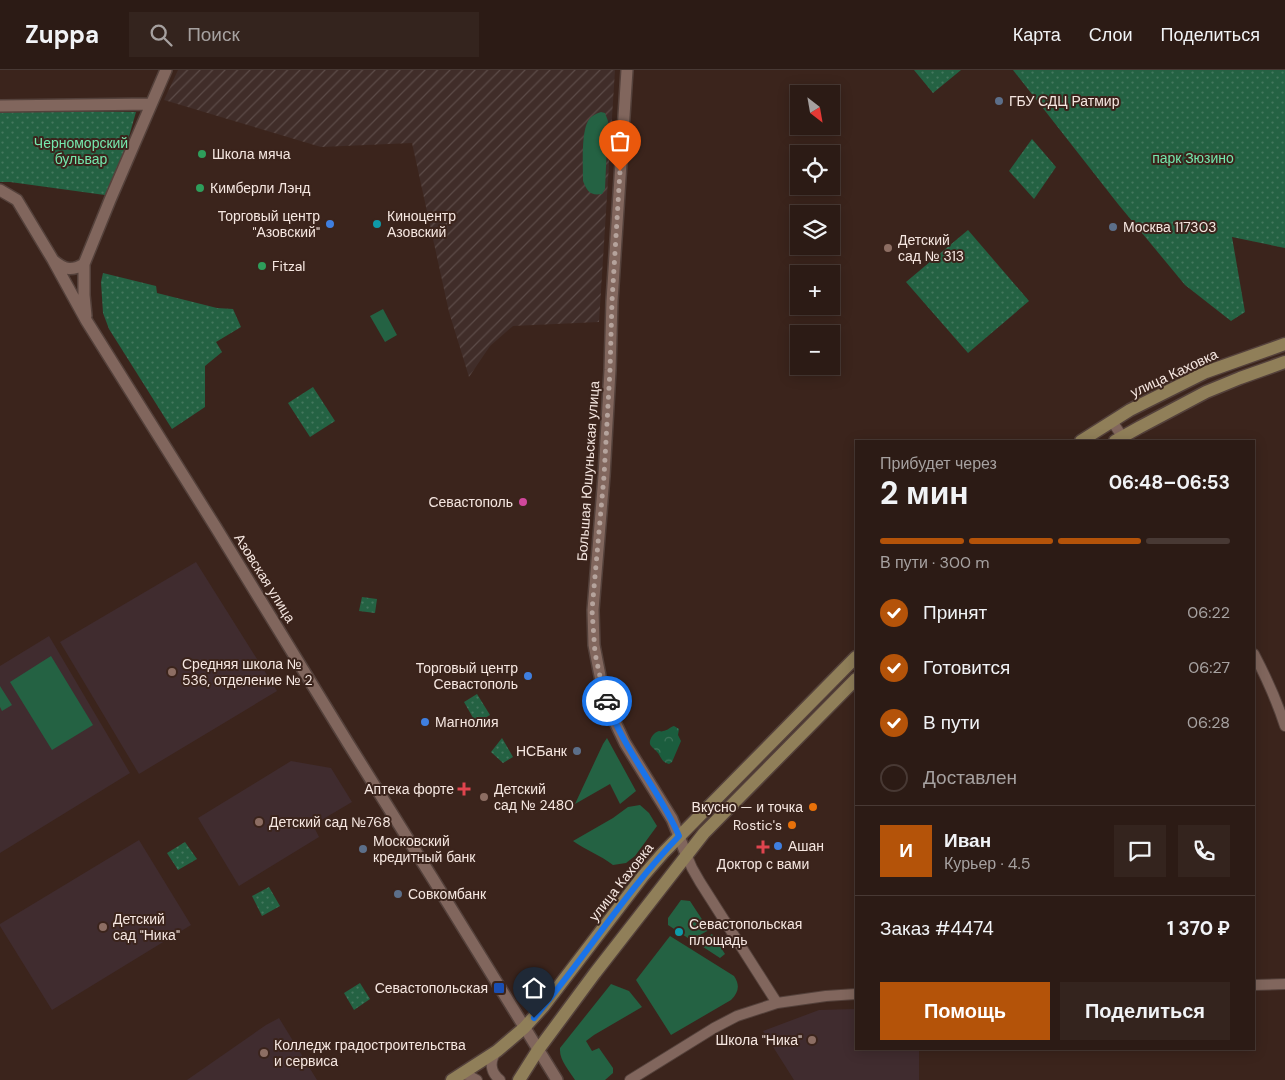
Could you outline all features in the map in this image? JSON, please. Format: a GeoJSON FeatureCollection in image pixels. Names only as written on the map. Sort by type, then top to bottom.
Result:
{"type":"FeatureCollection","features":[{"type":"Feature","properties":{"kind":"main road","name":"улица Каховка"},"geometry":{"type":"LineString","coordinates":[[1082,440],[1130,410],[1206,372],[1285,344]]}},
{"type":"Feature","properties":{"kind":"main road"},"geometry":{"type":"LineString","coordinates":[[1121,440],[1206,392],[1285,362]]}},
{"type":"Feature","properties":{"kind":"main road","name":"улица Каховка"},"geometry":{"type":"LineString","coordinates":[[457,1077],[497,1051],[524,1028],[543,1007],[663,852],[855,657]]}},
{"type":"Feature","properties":{"kind":"main road"},"geometry":{"type":"LineString","coordinates":[[519,1080],[538,1050],[704,832],[855,680]]}},
{"type":"Feature","properties":{"kind":"street","name":"Азовская улица"},"geometry":{"type":"LineString","coordinates":[[166,70],[84,264],[86,320],[414,848],[538,1050],[552,1079]]}},
{"type":"Feature","properties":{"kind":"street","name":"Большая Юшуньская улица"},"geometry":{"type":"LineString","coordinates":[[627,70],[612,301],[611,362],[605,466],[592,610],[594,645],[602,686],[614,720],[625,743],[672,819],[686,854]]}},
{"type":"Feature","properties":{"kind":"street"},"geometry":{"type":"LineString","coordinates":[[0,106],[151,104]]}},
{"type":"Feature","properties":{"kind":"street"},"geometry":{"type":"LineString","coordinates":[[0,190],[17,200],[86,320]]}},
{"type":"Feature","properties":{"kind":"street"},"geometry":{"type":"LineString","coordinates":[[53,260],[62,267],[69,268],[77,268],[84,264]]}},
{"type":"Feature","properties":{"kind":"street"},"geometry":{"type":"LineString","coordinates":[[1112,420],[1121,440]]}},
{"type":"Feature","properties":{"kind":"street"},"geometry":{"type":"LineString","coordinates":[[1255,656],[1282,715],[1285,726]]}},
{"type":"Feature","properties":{"kind":"street"},"geometry":{"type":"LineString","coordinates":[[686,854],[700,882],[777,1004]]}},
{"type":"Feature","properties":{"kind":"street"},"geometry":{"type":"LineString","coordinates":[[1255,985],[1285,984]]}},
{"type":"Feature","properties":{"kind":"street"},"geometry":{"type":"LineString","coordinates":[[630,1080],[737,1016],[777,1004],[826,996],[855,994]]}},
{"type":"Feature","properties":{"kind":"street"},"geometry":{"type":"LineString","coordinates":[[497,1051],[491,1065],[494,1075],[500,1080]]}},
{"type":"Feature","properties":{"kind":"street"},"geometry":{"type":"LineString","coordinates":[[457,1077],[468,1075],[477,1080]]}},
{"type":"Feature","properties":{"kind":"shaded area"},"geometry":{"type":"Polygon","coordinates":[[[178,70],[615,70],[599,322],[513,326],[490,346],[469,377],[449,312],[412,143],[321,147],[164,100],[178,70]]]}},
{"type":"Feature","properties":{"kind":"shaded area","name":"Средняя школа № 536, отделение № 2"},"geometry":{"type":"Polygon","coordinates":[[[196,562],[277,691],[139,774],[60,642],[196,562]]]}},
{"type":"Feature","properties":{"kind":"shaded area"},"geometry":{"type":"Polygon","coordinates":[[[49,636],[130,773],[0,853],[0,666],[49,636]]]}},
{"type":"Feature","properties":{"kind":"shaded area","name":"Детский сад №768"},"geometry":{"type":"Polygon","coordinates":[[[291,761],[331,768],[352,802],[313,825],[319,837],[239,886],[198,818],[291,761]]]}},
{"type":"Feature","properties":{"kind":"shaded area"},"geometry":{"type":"Polygon","coordinates":[[[139,840],[191,925],[52,1010],[0,924],[139,840]]]}},
{"type":"Feature","properties":{"kind":"shaded area","name":"Школа \"Ника\""},"geometry":{"type":"Polygon","coordinates":[[[855,1009],[855,1050],[919,1050],[919,1080],[794,1080],[763,1031],[819,1010],[855,1009]]]}},
{"type":"Feature","properties":{"kind":"shaded area","name":"Колледж градостроительства и сервиса"},"geometry":{"type":"Polygon","coordinates":[[[279,1018],[317,1080],[187,1080],[266,1025],[279,1018]]]}},
{"type":"Feature","properties":{"kind":"green space"},"geometry":{"type":"Polygon","coordinates":[[[914,70],[961,70],[933,93],[914,70]]]}},
{"type":"Feature","properties":{"kind":"green space","name":"парк Зюзино"},"geometry":{"type":"Polygon","coordinates":[[[1013,70],[1285,70],[1285,248],[1232,237],[1245,312],[1231,321],[1185,285],[1118,204],[1013,70]]]}},
{"type":"Feature","properties":{"kind":"green space","name":"Черноморский бульвар"},"geometry":{"type":"Polygon","coordinates":[[[0,110],[136,112],[112,196],[0,182],[0,110]]]}},
{"type":"Feature","properties":{"kind":"green space"},"geometry":{"type":"Polygon","coordinates":[[[601,112],[605,113],[608,121],[605,189],[602,194],[595,194],[586,188],[583,181],[584,133],[590,118],[601,112]]]}},
{"type":"Feature","properties":{"kind":"green space"},"geometry":{"type":"Polygon","coordinates":[[[1032,139],[1056,167],[1034,199],[1009,171],[1032,139]]]}},
{"type":"Feature","properties":{"kind":"green space"},"geometry":{"type":"Polygon","coordinates":[[[968,230],[1029,301],[968,353],[906,282],[968,230]]]}},
{"type":"Feature","properties":{"kind":"green space"},"geometry":{"type":"Polygon","coordinates":[[[103,273],[156,286],[157,293],[217,308],[233,309],[241,327],[216,342],[222,352],[205,366],[205,407],[172,429],[109,329],[103,313],[101,282],[103,273]]]}},
{"type":"Feature","properties":{"kind":"green space"},"geometry":{"type":"Polygon","coordinates":[[[383,309],[397,335],[385,342],[370,316],[383,309]]]}},
{"type":"Feature","properties":{"kind":"green space"},"geometry":{"type":"Polygon","coordinates":[[[313,387],[335,421],[310,437],[288,403],[313,387]]]}},
{"type":"Feature","properties":{"kind":"green space"},"geometry":{"type":"Polygon","coordinates":[[[362,597],[377,599],[375,613],[359,611],[362,597]]]}},
{"type":"Feature","properties":{"kind":"green space"},"geometry":{"type":"Polygon","coordinates":[[[51,656],[93,725],[52,750],[10,682],[51,656]]]}},
{"type":"Feature","properties":{"kind":"green space"},"geometry":{"type":"Polygon","coordinates":[[[0,686],[12,705],[2,711],[0,707],[0,686]]]}},
{"type":"Feature","properties":{"kind":"green space"},"geometry":{"type":"Polygon","coordinates":[[[477,694],[490,715],[476,723],[464,702],[477,694]]]}},
{"type":"Feature","properties":{"kind":"green space"},"geometry":{"type":"Polygon","coordinates":[[[674,726],[679,729],[678,735],[681,741],[672,762],[669,764],[662,760],[650,742],[655,733],[674,726]]]}},
{"type":"Feature","properties":{"kind":"green space"},"geometry":{"type":"Polygon","coordinates":[[[502,738],[513,757],[503,763],[491,752],[502,738]]]}},
{"type":"Feature","properties":{"kind":"green space"},"geometry":{"type":"Polygon","coordinates":[[[607,738],[636,791],[620,804],[610,784],[575,804],[603,744],[607,738]]]}},
{"type":"Feature","properties":{"kind":"green space"},"geometry":{"type":"Polygon","coordinates":[[[640,805],[649,813],[657,826],[635,856],[626,863],[613,865],[573,841],[628,807],[640,805]]]}},
{"type":"Feature","properties":{"kind":"green space"},"geometry":{"type":"Polygon","coordinates":[[[185,842],[197,859],[178,870],[167,853],[185,842]]]}},
{"type":"Feature","properties":{"kind":"green space"},"geometry":{"type":"Polygon","coordinates":[[[269,887],[280,906],[262,916],[252,896],[269,887]]]}},
{"type":"Feature","properties":{"kind":"green space"},"geometry":{"type":"Polygon","coordinates":[[[681,900],[690,901],[709,930],[691,940],[668,925],[668,918],[681,900]]]}},
{"type":"Feature","properties":{"kind":"green space"},"geometry":{"type":"Polygon","coordinates":[[[712,934],[725,954],[720,958],[697,943],[712,934]]]}},
{"type":"Feature","properties":{"kind":"green space"},"geometry":{"type":"Polygon","coordinates":[[[670,936],[734,976],[738,985],[736,994],[731,1000],[671,1035],[636,980],[670,936]]]}},
{"type":"Feature","properties":{"kind":"green space"},"geometry":{"type":"Polygon","coordinates":[[[360,983],[370,999],[354,1010],[344,993],[360,983]]]}},
{"type":"Feature","properties":{"kind":"green space"},"geometry":{"type":"Polygon","coordinates":[[[611,984],[629,991],[642,1007],[586,1041],[592,1051],[599,1048],[613,1068],[613,1073],[605,1080],[575,1080],[563,1061],[560,1048],[611,984]]]}},
{"type":"Feature","properties":{"kind":"way so far"},"geometry":{"type":"LineString","coordinates":[[607,701],[595,653],[592,610],[604,476],[620,171]]}},
{"type":"Feature","properties":{"kind":"place","name":"ГБУ СДЦ Ратмир"},"geometry":{"type":"Point","coordinates":[999,101]}},
{"type":"Feature","properties":{"kind":"place","name":"Школа мяча"},"geometry":{"type":"Point","coordinates":[202,154]}},
{"type":"Feature","properties":{"kind":"place","name":"Кимберли Лэнд"},"geometry":{"type":"Point","coordinates":[200,188]}},
{"type":"Feature","properties":{"kind":"place","name":"Торговый центр \"Азовский\""},"geometry":{"type":"Point","coordinates":[330,224]}},
{"type":"Feature","properties":{"kind":"place","name":"Киноцентр Азовский"},"geometry":{"type":"Point","coordinates":[377,224]}},
{"type":"Feature","properties":{"kind":"place","name":"Москва 117303"},"geometry":{"type":"Point","coordinates":[1113,227]}},
{"type":"Feature","properties":{"kind":"place","name":"Детский сад № 313"},"geometry":{"type":"Point","coordinates":[888,248]}},
{"type":"Feature","properties":{"kind":"place","name":"Fitzal"},"geometry":{"type":"Point","coordinates":[262,266]}},
{"type":"Feature","properties":{"kind":"place","name":"Севастополь"},"geometry":{"type":"Point","coordinates":[523,502]}},
{"type":"Feature","properties":{"kind":"place","name":"Средняя школа № 536, отделение № 2"},"geometry":{"type":"Point","coordinates":[172,672]}},
{"type":"Feature","properties":{"kind":"place","name":"Торговый центр Севастополь"},"geometry":{"type":"Point","coordinates":[528,676]}},
{"type":"Feature","properties":{"kind":"place","name":"Магнолия"},"geometry":{"type":"Point","coordinates":[425,722]}},
{"type":"Feature","properties":{"kind":"place","name":"НСБанк"},"geometry":{"type":"Point","coordinates":[577,751]}},
{"type":"Feature","properties":{"kind":"place","name":"Аптека форте"},"geometry":{"type":"Point","coordinates":[464,789]}},
{"type":"Feature","properties":{"kind":"place","name":"Детский сад № 2480"},"geometry":{"type":"Point","coordinates":[484,797]}},
{"type":"Feature","properties":{"kind":"place","name":"Вкусно — и точка"},"geometry":{"type":"Point","coordinates":[813,807]}},
{"type":"Feature","properties":{"kind":"place","name":"Детский сад №768"},"geometry":{"type":"Point","coordinates":[259,822]}},
{"type":"Feature","properties":{"kind":"place","name":"Rostic's"},"geometry":{"type":"Point","coordinates":[792,825]}},
{"type":"Feature","properties":{"kind":"place","name":"Ашан"},"geometry":{"type":"Point","coordinates":[778,846]}},
{"type":"Feature","properties":{"kind":"place","name":"Доктор с вами"},"geometry":{"type":"Point","coordinates":[763,847]}},
{"type":"Feature","properties":{"kind":"place","name":"Московский кредитный банк"},"geometry":{"type":"Point","coordinates":[363,849]}},
{"type":"Feature","properties":{"kind":"place","name":"Совкомбанк"},"geometry":{"type":"Point","coordinates":[398,894]}},
{"type":"Feature","properties":{"kind":"place","name":"Детский сад \"Ника\""},"geometry":{"type":"Point","coordinates":[103,927]}},
{"type":"Feature","properties":{"kind":"place","name":"Севастопольская площадь"},"geometry":{"type":"Point","coordinates":[679,932]}},
{"type":"Feature","properties":{"kind":"place","name":"Севастопольская"},"geometry":{"type":"Point","coordinates":[499,988]}},
{"type":"Feature","properties":{"kind":"place","name":"Школа \"Ника\""},"geometry":{"type":"Point","coordinates":[812,1040]}},
{"type":"Feature","properties":{"kind":"place","name":"Колледж градостроительства и сервиса"},"geometry":{"type":"Point","coordinates":[264,1053]}},
{"type":"Feature","properties":{"kind":"route"},"geometry":{"type":"LineString","coordinates":[[534,1018],[643,876],[679,836],[672,819],[625,743],[607,701]]}}]}
